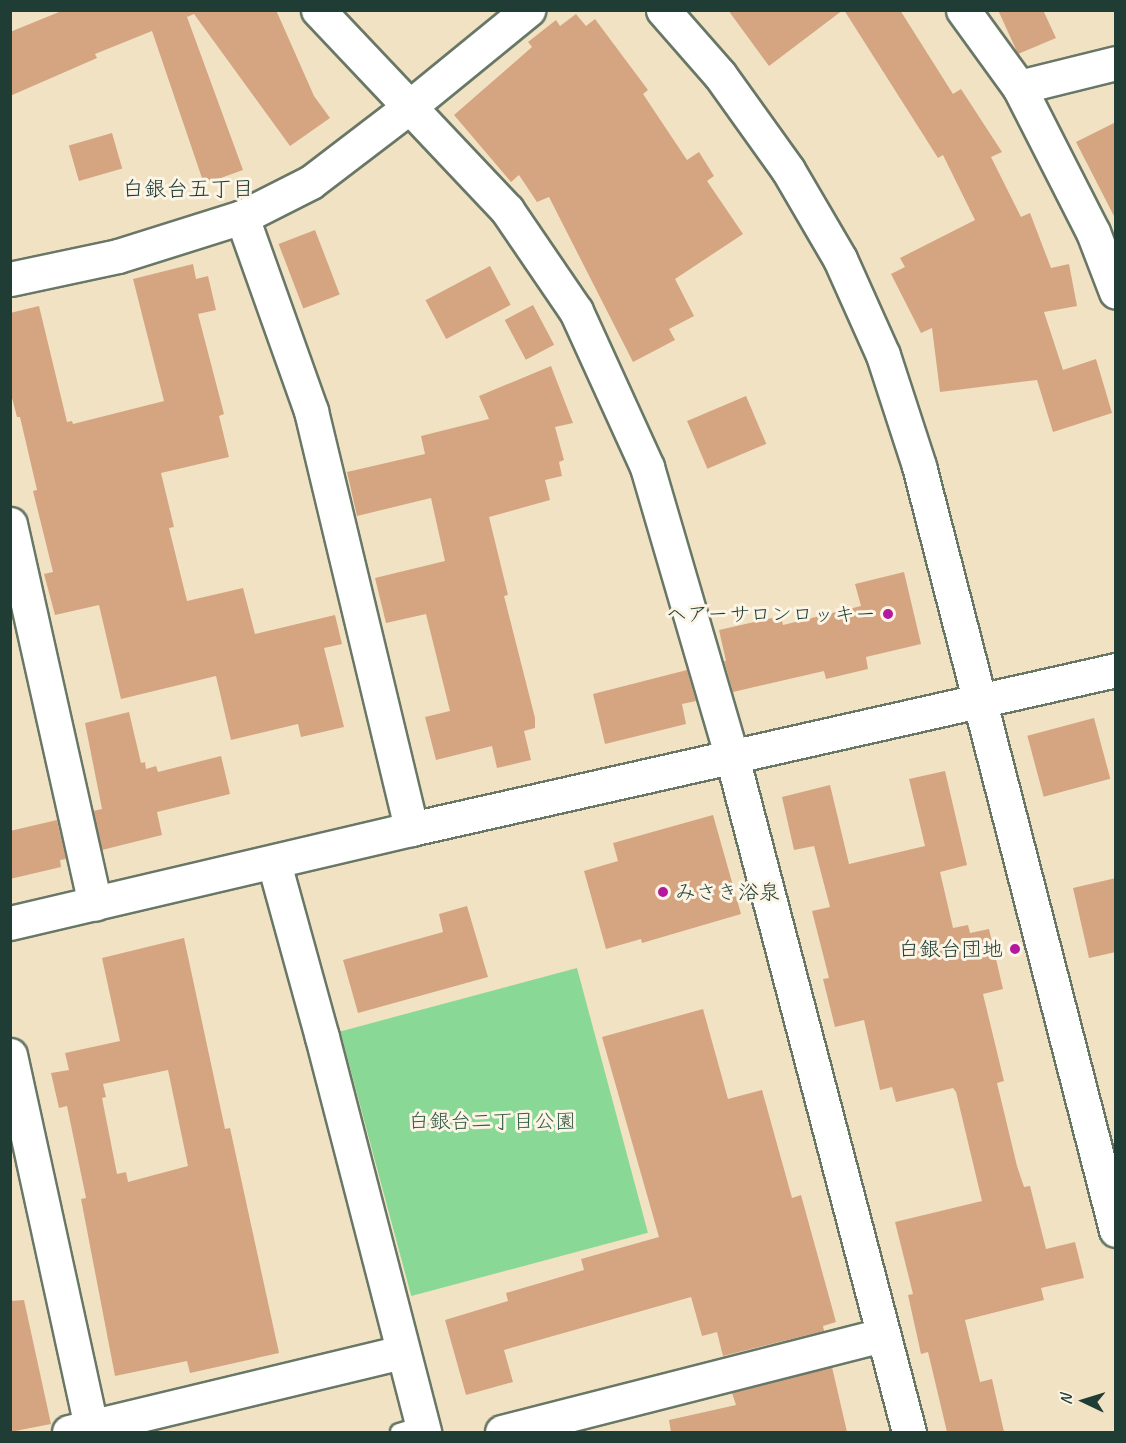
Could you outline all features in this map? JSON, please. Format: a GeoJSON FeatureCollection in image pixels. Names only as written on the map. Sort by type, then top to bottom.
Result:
{"type":"FeatureCollection","features":[{"type":"Feature","properties":{"kind":"street"},"geometry":{"type":"LineString","coordinates":[[318,10],[507,210],[576,311],[647,467],[732,757],[909,1432]]}},
{"type":"Feature","properties":{"kind":"street"},"geometry":{"type":"LineString","coordinates":[[10,279],[118,256],[242,217],[310,182],[409,107],[528,10]]}},
{"type":"Feature","properties":{"kind":"street"},"geometry":{"type":"LineString","coordinates":[[663,10],[720,75],[788,170],[840,260],[883,355],[919,466],[1116,1230]]}},
{"type":"Feature","properties":{"kind":"street"},"geometry":{"type":"LineString","coordinates":[[963,10],[1019,87],[1093,232],[1116,292]]}},
{"type":"Feature","properties":{"kind":"street"},"geometry":{"type":"LineString","coordinates":[[1019,87],[1116,63]]}},
{"type":"Feature","properties":{"kind":"street"},"geometry":{"type":"LineString","coordinates":[[242,217],[311,411],[411,829]]}},
{"type":"Feature","properties":{"kind":"street"},"geometry":{"type":"LineString","coordinates":[[10,524],[95,904]]}},
{"type":"Feature","properties":{"kind":"street"},"geometry":{"type":"LineString","coordinates":[[10,923],[274,863],[411,829],[980,703],[1116,670]]}},
{"type":"Feature","properties":{"kind":"street"},"geometry":{"type":"LineString","coordinates":[[274,863],[322,1036],[402,1352],[415,1430]]}},
{"type":"Feature","properties":{"kind":"street"},"geometry":{"type":"LineString","coordinates":[[10,1056],[80,1430],[402,1352]]}},
{"type":"Feature","properties":{"kind":"street"},"geometry":{"type":"LineString","coordinates":[[502,1432],[882,1335]]}},
{"type":"Feature","properties":{"kind":"green space","name":"白銀台二丁目公園"},"geometry":{"type":"Polygon","coordinates":[[[577,968],[648,1233],[411,1296],[340,1031],[577,968]]]}},
{"type":"Feature","properties":{"kind":"building"},"geometry":{"type":"Polygon","coordinates":[[[64,10],[276,10],[314,96],[330,118],[290,146],[194,14],[187,17],[243,170],[204,184],[152,31],[95,54],[97,58],[10,96],[10,32],[64,10]]]}},
{"type":"Feature","properties":{"kind":"building"},"geometry":{"type":"Polygon","coordinates":[[[728,10],[843,10],[769,66],[728,10]]]}},
{"type":"Feature","properties":{"kind":"building"},"geometry":{"type":"Polygon","coordinates":[[[844,10],[900,10],[953,94],[961,89],[1002,152],[991,157],[1021,217],[1030,213],[1051,268],[1069,264],[1077,306],[1044,312],[1063,370],[1096,359],[1112,413],[1053,432],[1037,380],[940,392],[932,328],[921,333],[891,274],[905,267],[900,258],[975,220],[943,155],[938,158],[844,10]]]}},
{"type":"Feature","properties":{"kind":"building"},"geometry":{"type":"Polygon","coordinates":[[[998,10],[1043,10],[1056,38],[1018,54],[998,10]]]}},
{"type":"Feature","properties":{"kind":"building"},"geometry":{"type":"Polygon","coordinates":[[[576,14],[586,26],[595,19],[648,90],[643,94],[687,160],[699,152],[714,176],[707,181],[743,234],[675,279],[694,316],[669,329],[675,340],[633,362],[549,197],[537,202],[519,175],[511,182],[454,115],[532,47],[528,42],[556,20],[560,26],[576,14]]]}},
{"type":"Feature","properties":{"kind":"building"},"geometry":{"type":"Polygon","coordinates":[[[1116,122],[1116,220],[1076,142],[1116,122]]]}},
{"type":"Feature","properties":{"kind":"building"},"geometry":{"type":"Polygon","coordinates":[[[112,133],[122,169],[79,181],[69,145],[112,133]]]}},
{"type":"Feature","properties":{"kind":"building"},"geometry":{"type":"Polygon","coordinates":[[[315,230],[340,294],[303,308],[279,244],[315,230]]]}},
{"type":"Feature","properties":{"kind":"building"},"geometry":{"type":"Polygon","coordinates":[[[193,264],[196,279],[208,276],[216,310],[198,314],[224,414],[219,416],[229,457],[161,473],[174,527],[169,528],[187,601],[243,588],[255,634],[335,615],[342,644],[324,648],[344,727],[301,737],[298,724],[231,740],[216,676],[121,699],[99,605],[55,615],[44,574],[53,572],[33,491],[37,490],[20,417],[17,417],[10,390],[10,313],[39,306],[67,422],[72,421],[73,424],[164,401],[133,279],[193,264]]]}},
{"type":"Feature","properties":{"kind":"building"},"geometry":{"type":"Polygon","coordinates":[[[490,266],[511,305],[446,339],[426,300],[490,266]]]}},
{"type":"Feature","properties":{"kind":"building"},"geometry":{"type":"Polygon","coordinates":[[[533,305],[554,345],[526,360],[505,320],[533,305]]]}},
{"type":"Feature","properties":{"kind":"building"},"geometry":{"type":"Polygon","coordinates":[[[551,366],[573,423],[555,427],[564,460],[559,462],[562,476],[545,480],[550,500],[489,517],[508,595],[504,596],[535,718],[535,728],[524,731],[531,760],[497,768],[492,746],[436,760],[425,717],[450,711],[426,614],[386,623],[375,578],[445,561],[431,498],[357,516],[347,472],[425,454],[421,436],[489,419],[479,396],[551,366]]]}},
{"type":"Feature","properties":{"kind":"building"},"geometry":{"type":"Polygon","coordinates":[[[746,396],[766,444],[707,469],[687,421],[746,396]]]}},
{"type":"Feature","properties":{"kind":"building"},"geometry":{"type":"Polygon","coordinates":[[[904,572],[921,644],[866,657],[868,669],[826,679],[824,671],[733,692],[724,661],[726,661],[719,630],[781,616],[783,625],[861,606],[855,584],[904,572]]]}},
{"type":"Feature","properties":{"kind":"building"},"geometry":{"type":"Polygon","coordinates":[[[687,670],[696,701],[682,704],[686,724],[605,744],[593,694],[687,670]]]}},
{"type":"Feature","properties":{"kind":"building"},"geometry":{"type":"Polygon","coordinates":[[[129,712],[141,763],[145,762],[146,769],[156,766],[158,772],[221,756],[230,794],[157,812],[162,835],[102,850],[93,811],[102,809],[85,723],[129,712]]]}},
{"type":"Feature","properties":{"kind":"building"},"geometry":{"type":"Polygon","coordinates":[[[1094,718],[1110,779],[1044,797],[1027,736],[1094,718]]]}},
{"type":"Feature","properties":{"kind":"building"},"geometry":{"type":"Polygon","coordinates":[[[945,771],[967,865],[940,872],[953,928],[968,925],[970,933],[989,929],[1003,989],[983,994],[1004,1081],[997,1083],[1017,1166],[1024,1187],[1030,1186],[1046,1249],[1075,1242],[1084,1278],[1041,1288],[1044,1300],[965,1320],[980,1382],[992,1379],[1004,1432],[947,1432],[928,1352],[921,1354],[908,1295],[913,1294],[895,1222],[982,1201],[956,1092],[953,1088],[896,1102],[892,1087],[880,1090],[864,1020],[835,1027],[823,979],[829,978],[812,911],[830,907],[814,846],[794,850],[782,797],[830,785],[849,864],[925,846],[909,779],[945,771]]]}},
{"type":"Feature","properties":{"kind":"building","name":"みさき浴泉"},"geometry":{"type":"Polygon","coordinates":[[[713,815],[741,914],[642,943],[641,939],[606,949],[584,871],[618,861],[613,843],[713,815]]]}},
{"type":"Feature","properties":{"kind":"building"},"geometry":{"type":"Polygon","coordinates":[[[57,820],[66,859],[60,860],[61,867],[10,879],[10,831],[57,820]]]}},
{"type":"Feature","properties":{"kind":"building"},"geometry":{"type":"Polygon","coordinates":[[[1116,878],[1116,952],[1089,958],[1073,888],[1116,878]]]}},
{"type":"Feature","properties":{"kind":"building"},"geometry":{"type":"Polygon","coordinates":[[[467,906],[488,977],[358,1013],[343,960],[443,932],[439,914],[467,906]]]}},
{"type":"Feature","properties":{"kind":"building"},"geometry":{"type":"Polygon","coordinates":[[[184,938],[225,1129],[230,1128],[279,1353],[190,1373],[187,1361],[115,1376],[81,1199],[86,1198],[67,1106],[59,1108],[51,1073],[69,1070],[65,1053],[120,1041],[102,958],[184,938]],[[168,1070],[103,1084],[106,1097],[102,1098],[117,1174],[126,1172],[128,1182],[188,1166],[168,1070]]]}},
{"type":"Feature","properties":{"kind":"building"},"geometry":{"type":"Polygon","coordinates":[[[703,1009],[728,1099],[762,1090],[792,1198],[801,1195],[836,1322],[823,1326],[824,1331],[723,1356],[717,1332],[702,1336],[691,1297],[504,1350],[513,1382],[466,1395],[445,1320],[508,1301],[506,1293],[584,1270],[581,1259],[659,1237],[602,1037],[703,1009]]]}},
{"type":"Feature","properties":{"kind":"building"},"geometry":{"type":"Polygon","coordinates":[[[24,1300],[51,1424],[10,1432],[10,1301],[24,1300]]]}},
{"type":"Feature","properties":{"kind":"building"},"geometry":{"type":"Polygon","coordinates":[[[832,1367],[847,1432],[671,1432],[669,1420],[736,1405],[732,1393],[832,1367]]]}},
{"type":"Feature","properties":{"kind":"place","name":"ヘアーサロンロッキー"},"geometry":{"type":"Point","coordinates":[888,614]}},
{"type":"Feature","properties":{"kind":"place","name":"みさき浴泉"},"geometry":{"type":"Point","coordinates":[663,892]}},
{"type":"Feature","properties":{"kind":"place","name":"白銀台団地"},"geometry":{"type":"Point","coordinates":[1015,949]}},
{"type":"Feature","properties":{"kind":"district","name":"白銀台五丁目"},"geometry":{"type":"Point","coordinates":[188,190]}}]}
